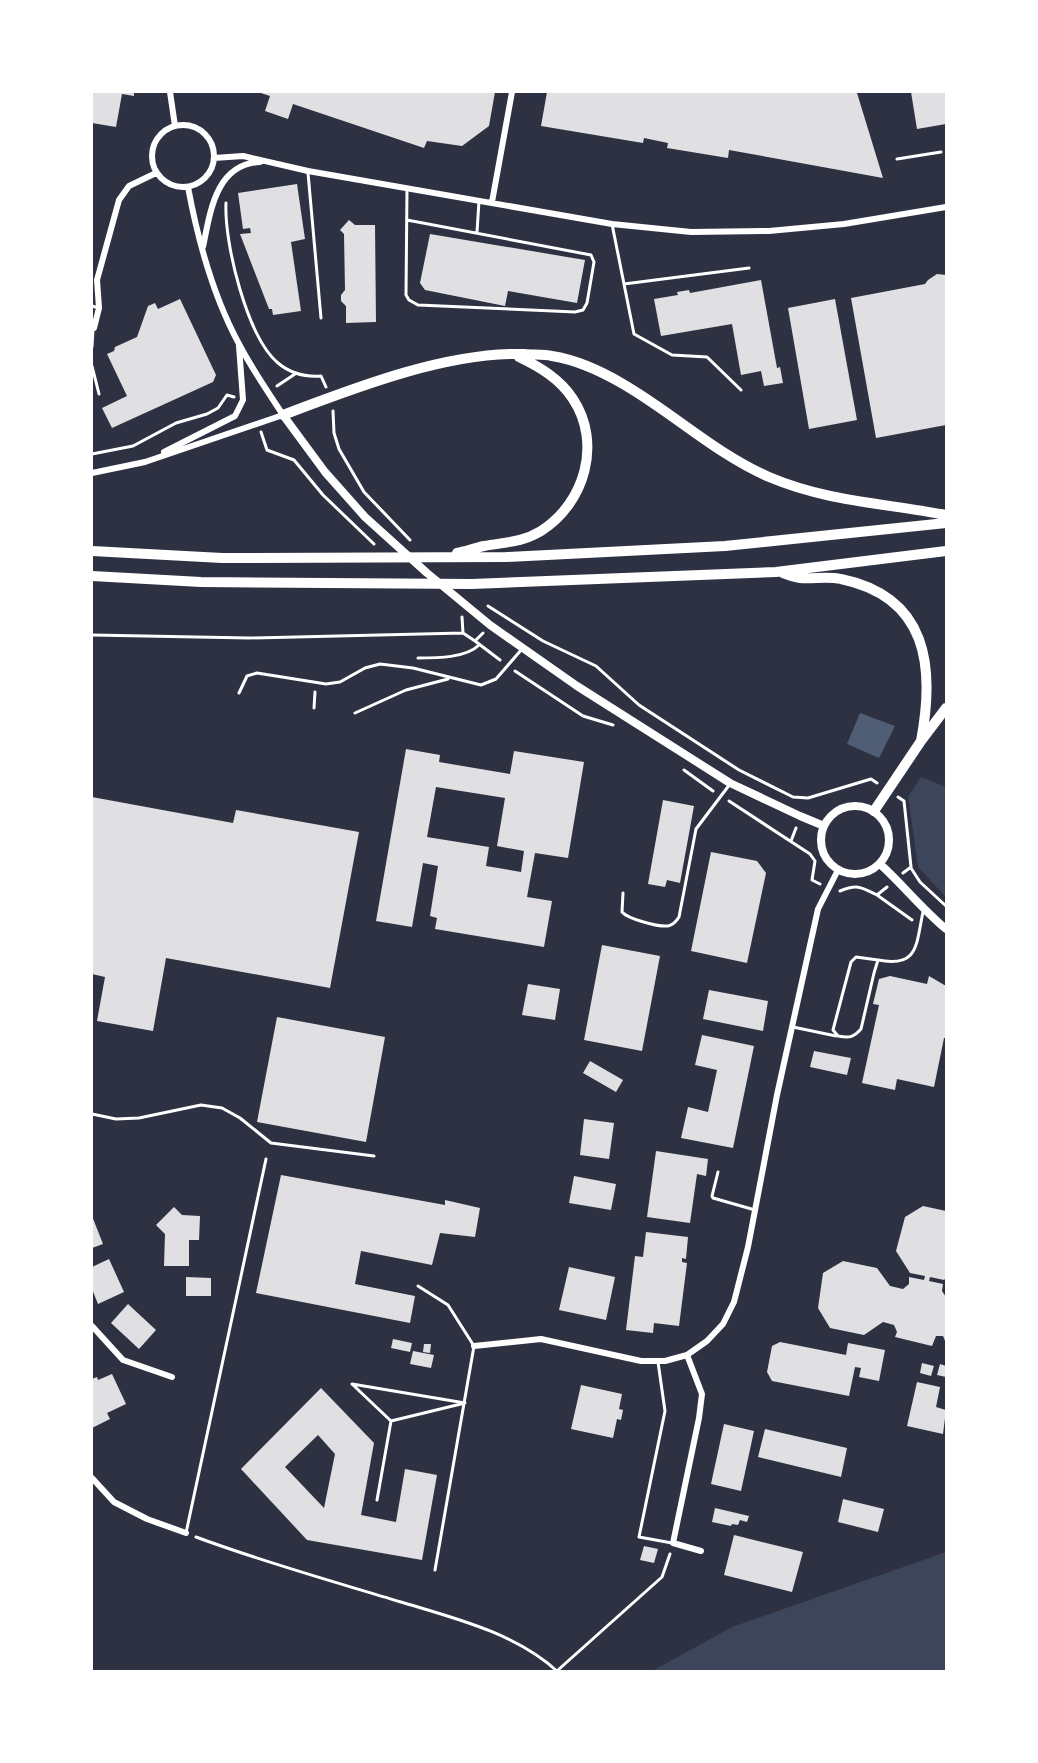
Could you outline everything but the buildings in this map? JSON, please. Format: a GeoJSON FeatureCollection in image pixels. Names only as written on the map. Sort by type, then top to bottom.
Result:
{"type":"FeatureCollection","features":[{"type":"Feature","properties":{"kind":"highway"},"geometry":{"type":"LineString","coordinates":[[439,558],[484,546],[515,543],[540,532],[559,517],[580,487],[588,450],[584,424],[574,400],[554,377],[540,366],[514,354]]}},
{"type":"Feature","properties":{"kind":"highway"},"geometry":{"type":"LineString","coordinates":[[283,415],[330,397],[434,365],[481,356],[550,355],[602,372],[725,452],[768,476],[808,491],[857,502],[946,515]]}},
{"type":"Feature","properties":{"kind":"highway"},"geometry":{"type":"LineString","coordinates":[[92,551],[222,558],[506,557],[725,546],[946,524]]}},
{"type":"Feature","properties":{"kind":"highway"},"geometry":{"type":"LineString","coordinates":[[92,576],[201,582],[472,584],[776,572],[946,551]]}},
{"type":"Feature","properties":{"kind":"highway"},"geometry":{"type":"LineString","coordinates":[[776,572],[800,578],[840,578],[866,587],[891,600],[909,619],[921,644],[927,672],[927,708],[921,741]]}},
{"type":"Feature","properties":{"kind":"highway"},"geometry":{"type":"LineString","coordinates":[[874,811],[946,708]]}},
{"type":"Feature","properties":{"kind":"street"},"geometry":{"type":"LineString","coordinates":[[170,92],[175,126]]}},
{"type":"Feature","properties":{"kind":"street"},"geometry":{"type":"LineString","coordinates":[[492,202],[512,92]]}},
{"type":"Feature","properties":{"kind":"street"},"geometry":{"type":"LineString","coordinates":[[187,125],[207,136],[213,146],[214,158],[207,177],[198,184],[176,187],[165,182],[156,173],[152,162],[152,150],[165,131],[175,126],[187,125]]}},
{"type":"Feature","properties":{"kind":"street"},"geometry":{"type":"LineString","coordinates":[[214,158],[243,156],[308,171],[612,225],[691,232],[769,231],[844,224],[946,207]]}},
{"type":"Feature","properties":{"kind":"street"},"geometry":{"type":"LineString","coordinates":[[203,251],[215,194],[227,177],[253,162],[270,161]]}},
{"type":"Feature","properties":{"kind":"street"},"geometry":{"type":"LineString","coordinates":[[94,328],[97,280],[119,200],[129,186],[156,173]]}},
{"type":"Feature","properties":{"kind":"street"},"geometry":{"type":"LineString","coordinates":[[188,187],[213,285],[238,343],[283,415],[325,472],[365,517],[427,573],[522,649],[730,783],[824,826]]}},
{"type":"Feature","properties":{"kind":"street"},"geometry":{"type":"LineString","coordinates":[[145,462],[235,417],[243,400],[244,386],[238,343]]}},
{"type":"Feature","properties":{"kind":"street"},"geometry":{"type":"LineString","coordinates":[[92,473],[145,462],[283,415]]}},
{"type":"Feature","properties":{"kind":"street"},"geometry":{"type":"LineString","coordinates":[[846,807],[865,807],[874,811],[882,818],[890,836],[886,856],[871,871],[849,874],[838,870],[825,855],[821,836],[824,826],[837,811],[846,807]]}},
{"type":"Feature","properties":{"kind":"street"},"geometry":{"type":"LineString","coordinates":[[880,864],[924,910],[946,929]]}},
{"type":"Feature","properties":{"kind":"street"},"geometry":{"type":"LineString","coordinates":[[474,1346],[541,1339],[641,1361],[665,1361],[687,1355],[707,1341],[723,1324],[734,1302],[818,909],[838,870]]}},
{"type":"Feature","properties":{"kind":"street"},"geometry":{"type":"LineString","coordinates":[[92,1326],[123,1360],[172,1377]]}},
{"type":"Feature","properties":{"kind":"street"},"geometry":{"type":"LineString","coordinates":[[687,1355],[702,1394],[673,1544],[701,1551]]}},
{"type":"Feature","properties":{"kind":"street"},"geometry":{"type":"LineString","coordinates":[[92,1478],[114,1502],[147,1519],[186,1533]]}},
{"type":"Feature","properties":{"kind":"lane"},"geometry":{"type":"LineString","coordinates":[[308,171],[321,318]]}},
{"type":"Feature","properties":{"kind":"lane"},"geometry":{"type":"LineString","coordinates":[[407,187],[406,295],[410,300],[418,305],[575,312],[583,310],[587,303],[594,262],[591,255],[407,220]]}},
{"type":"Feature","properties":{"kind":"lane"},"geometry":{"type":"LineString","coordinates":[[477,232],[479,200]]}},
{"type":"Feature","properties":{"kind":"lane"},"geometry":{"type":"LineString","coordinates":[[612,225],[634,334],[672,355],[707,357],[741,390]]}},
{"type":"Feature","properties":{"kind":"lane"},"geometry":{"type":"LineString","coordinates":[[624,284],[749,268]]}},
{"type":"Feature","properties":{"kind":"lane"},"geometry":{"type":"LineString","coordinates":[[92,347],[94,328]]}},
{"type":"Feature","properties":{"kind":"lane"},"geometry":{"type":"LineString","coordinates":[[92,366],[99,394]]}},
{"type":"Feature","properties":{"kind":"lane"},"geometry":{"type":"LineString","coordinates":[[239,693],[248,676],[257,673],[326,684],[340,682],[365,668],[380,664],[413,668],[481,685],[496,679],[522,649]]}},
{"type":"Feature","properties":{"kind":"lane"},"geometry":{"type":"LineString","coordinates":[[355,713],[406,690],[450,679]]}},
{"type":"Feature","properties":{"kind":"lane"},"geometry":{"type":"LineString","coordinates":[[623,893],[622,912],[626,917],[665,926],[674,924],[679,917],[696,829],[730,783]]}},
{"type":"Feature","properties":{"kind":"lane"},"geometry":{"type":"LineString","coordinates":[[838,1036],[833,1030],[851,962],[856,957],[896,963],[904,961],[914,951],[924,910]]}},
{"type":"Feature","properties":{"kind":"lane"},"geometry":{"type":"LineString","coordinates":[[792,1026],[849,1038],[856,1035],[861,1029],[879,960]]}},
{"type":"Feature","properties":{"kind":"lane"},"geometry":{"type":"LineString","coordinates":[[186,1533],[267,1159]]}},
{"type":"Feature","properties":{"kind":"lane"},"geometry":{"type":"LineString","coordinates":[[718,1172],[713,1198],[755,1210]]}},
{"type":"Feature","properties":{"kind":"lane"},"geometry":{"type":"LineString","coordinates":[[418,1286],[448,1305],[474,1346],[435,1570]]}},
{"type":"Feature","properties":{"kind":"lane"},"geometry":{"type":"LineString","coordinates":[[657,1361],[665,1411],[639,1537],[673,1544]]}},
{"type":"Feature","properties":{"kind":"lane"},"geometry":{"type":"LineString","coordinates":[[391,1420],[352,1384],[465,1403]]}},
{"type":"Feature","properties":{"kind":"lane"},"geometry":{"type":"LineString","coordinates":[[391,1420],[465,1403]]}},
{"type":"Feature","properties":{"kind":"lane"},"geometry":{"type":"LineString","coordinates":[[377,1500],[391,1420]]}},
{"type":"Feature","properties":{"kind":"path"},"geometry":{"type":"LineString","coordinates":[[897,159],[941,152]]}},
{"type":"Feature","properties":{"kind":"path"},"geometry":{"type":"LineString","coordinates":[[227,177],[226,211],[231,251],[240,290],[254,326],[267,351],[279,364],[295,374],[321,376],[330,397],[334,433],[339,449],[364,492],[376,505]]}},
{"type":"Feature","properties":{"kind":"path"},"geometry":{"type":"LineString","coordinates":[[268,392],[295,374]]}},
{"type":"Feature","properties":{"kind":"path"},"geometry":{"type":"LineString","coordinates":[[92,454],[133,446],[176,423],[207,414],[218,408],[227,395],[243,400]]}},
{"type":"Feature","properties":{"kind":"path"},"geometry":{"type":"LineString","coordinates":[[258,424],[267,450],[294,460],[355,528]]}},
{"type":"Feature","properties":{"kind":"path"},"geometry":{"type":"LineString","coordinates":[[490,607],[543,640],[596,666],[639,705],[739,770],[793,797],[808,798],[871,779],[889,790],[904,801],[911,867],[920,882],[946,906]]}},
{"type":"Feature","properties":{"kind":"path"},"geometry":{"type":"LineString","coordinates":[[462,616],[463,633]]}},
{"type":"Feature","properties":{"kind":"path"},"geometry":{"type":"LineString","coordinates":[[475,641],[490,625]]}},
{"type":"Feature","properties":{"kind":"path"},"geometry":{"type":"LineString","coordinates":[[92,635],[249,638],[463,633],[583,717],[620,726]]}},
{"type":"Feature","properties":{"kind":"path"},"geometry":{"type":"LineString","coordinates":[[721,796],[810,854],[815,861],[812,880],[828,888],[837,891],[851,886],[860,886],[877,896],[895,878],[911,867]]}},
{"type":"Feature","properties":{"kind":"path"},"geometry":{"type":"LineString","coordinates":[[92,1114],[116,1119],[139,1119],[201,1105],[222,1108],[240,1118],[271,1143],[374,1156]]}},
{"type":"Feature","properties":{"kind":"path"},"geometry":{"type":"LineString","coordinates":[[186,1533],[239,1553],[477,1627],[534,1653],[558,1671],[662,1576],[673,1544]]}},
{"type":"Feature","properties":{"kind":"shaded area"},"geometry":{"type":"Polygon","coordinates":[[[860,713],[895,726],[879,758],[847,744],[860,713]]]}},
{"type":"Feature","properties":{"kind":"shaded area"},"geometry":{"type":"Polygon","coordinates":[[[921,777],[946,787],[946,897],[918,867],[908,796],[921,777]]]}},
{"type":"Feature","properties":{"kind":"shaded area"},"geometry":{"type":"Polygon","coordinates":[[[946,1552],[946,1671],[652,1671],[732,1627],[946,1552]]]}}]}
